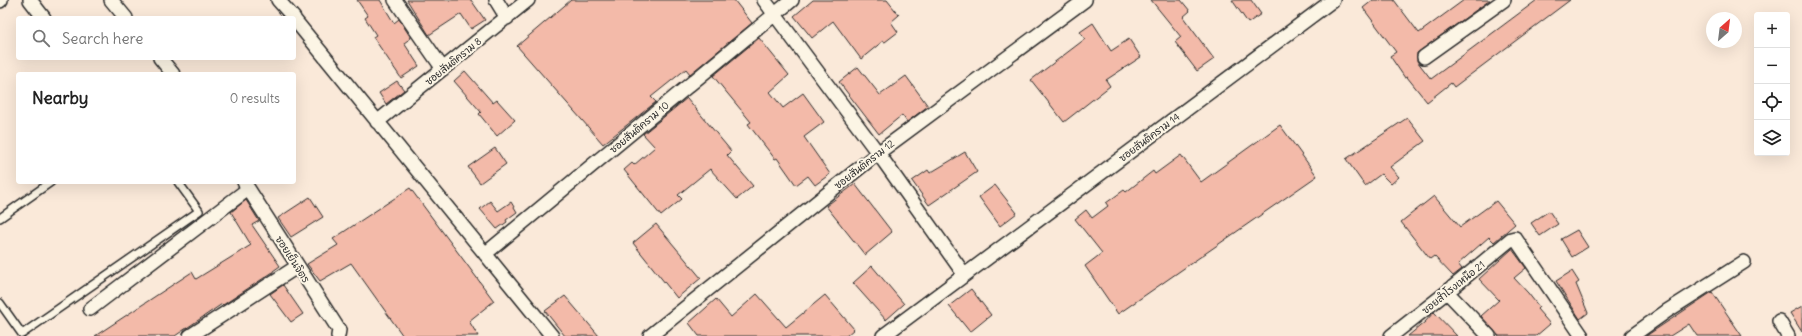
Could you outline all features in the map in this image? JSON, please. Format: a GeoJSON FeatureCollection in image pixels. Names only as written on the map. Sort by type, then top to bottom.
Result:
{"type":"FeatureCollection","features":[{"type":"Feature","properties":{"kind":"street"},"geometry":{"type":"LineString","coordinates":[[30,0],[42,16]]}},
{"type":"Feature","properties":{"kind":"street"},"geometry":{"type":"LineString","coordinates":[[111,0],[124,16]]}},
{"type":"Feature","properties":{"kind":"street"},"geometry":{"type":"LineString","coordinates":[[278,0],[292,16]]}},
{"type":"Feature","properties":{"kind":"street"},"geometry":{"type":"LineString","coordinates":[[395,0],[443,69]]}},
{"type":"Feature","properties":{"kind":"street"},"geometry":{"type":"LineString","coordinates":[[496,0],[507,18]]}},
{"type":"Feature","properties":{"kind":"street","name":"ซอยสันติคราม 8"},"geometry":{"type":"LineString","coordinates":[[377,122],[528,0]]}},
{"type":"Feature","properties":{"kind":"street"},"geometry":{"type":"LineString","coordinates":[[764,0],[878,153],[964,274]]}},
{"type":"Feature","properties":{"kind":"street","name":"ซอยสันติคราม 10"},"geometry":{"type":"LineString","coordinates":[[485,254],[792,0]]}},
{"type":"Feature","properties":{"kind":"street","name":"ซอยสันติคราม 12"},"geometry":{"type":"LineString","coordinates":[[650,336],[878,153],[1085,0]]}},
{"type":"Feature","properties":{"kind":"street","name":"ซอยสันติคราม 14"},"geometry":{"type":"LineString","coordinates":[[883,336],[964,274],[1333,0]]}},
{"type":"Feature","properties":{"kind":"street"},"geometry":{"type":"LineString","coordinates":[[1424,57],[1504,0]]}},
{"type":"Feature","properties":{"kind":"street"},"geometry":{"type":"LineString","coordinates":[[296,21],[552,336]]}},
{"type":"Feature","properties":{"kind":"street"},"geometry":{"type":"LineString","coordinates":[[162,60],[171,72]]}},
{"type":"Feature","properties":{"kind":"street"},"geometry":{"type":"LineString","coordinates":[[90,309],[246,185]]}},
{"type":"Feature","properties":{"kind":"street","name":"ซอยเย็นจิตร"},"geometry":{"type":"LineString","coordinates":[[246,185],[339,330],[338,336]]}},
{"type":"Feature","properties":{"kind":"street","name":"ซอยสำโรงเหนือ 21"},"geometry":{"type":"LineString","coordinates":[[1391,336],[1511,239],[1515,238],[1582,336]]}},
{"type":"Feature","properties":{"kind":"street"},"geometry":{"type":"LineString","coordinates":[[1632,336],[1667,311],[1744,262]]}},
{"type":"Feature","properties":{"kind":"street"},"geometry":{"type":"LineString","coordinates":[[190,336],[298,266]]}},
{"type":"Feature","properties":{"kind":"street"},"geometry":{"type":"LineString","coordinates":[[1447,292],[1489,336]]}},
{"type":"Feature","properties":{"kind":"street"},"geometry":{"type":"LineString","coordinates":[[1779,321],[1788,336]]}},
{"type":"Feature","properties":{"kind":"lane"},"geometry":{"type":"LineString","coordinates":[[0,218],[48,184]]}},
{"type":"Feature","properties":{"kind":"lane"},"geometry":{"type":"LineString","coordinates":[[0,302],[22,334],[199,211],[179,184]]}},
{"type":"Feature","properties":{"kind":"building"},"geometry":{"type":"Polygon","coordinates":[[[357,0],[380,0],[394,23],[399,19],[411,38],[404,43],[419,66],[401,78],[373,37],[376,35],[365,18],[368,16],[357,0]]]}},
{"type":"Feature","properties":{"kind":"building"},"geometry":{"type":"Polygon","coordinates":[[[407,0],[471,0],[485,20],[471,29],[461,14],[429,35],[407,0]]]}},
{"type":"Feature","properties":{"kind":"building"},"geometry":{"type":"Polygon","coordinates":[[[571,0],[734,0],[752,23],[690,74],[686,69],[651,97],[656,102],[603,144],[517,46],[571,0]]]}},
{"type":"Feature","properties":{"kind":"building"},"geometry":{"type":"Polygon","coordinates":[[[813,0],[887,0],[899,15],[891,22],[898,32],[885,42],[883,41],[861,59],[833,21],[812,38],[794,16],[813,0]]]}},
{"type":"Feature","properties":{"kind":"building"},"geometry":{"type":"Polygon","coordinates":[[[1151,0],[1181,0],[1190,11],[1183,17],[1214,59],[1197,71],[1175,42],[1181,37],[1151,0]]]}},
{"type":"Feature","properties":{"kind":"building"},"geometry":{"type":"Polygon","coordinates":[[[1232,0],[1251,0],[1261,14],[1248,23],[1232,0]]]}},
{"type":"Feature","properties":{"kind":"building"},"geometry":{"type":"Polygon","coordinates":[[[1373,0],[1394,0],[1419,33],[1464,0],[1490,0],[1417,53],[1417,61],[1431,79],[1537,0],[1570,0],[1454,87],[1451,83],[1427,102],[1407,77],[1405,78],[1390,56],[1396,52],[1363,8],[1373,0]]]}},
{"type":"Feature","properties":{"kind":"building"},"geometry":{"type":"Polygon","coordinates":[[[1093,23],[1111,51],[1129,39],[1141,57],[1106,80],[1110,86],[1064,122],[1031,80],[1085,39],[1080,32],[1093,23]]]}},
{"type":"Feature","properties":{"kind":"building"},"geometry":{"type":"Polygon","coordinates":[[[759,38],[789,75],[770,92],[783,108],[803,93],[824,122],[804,137],[830,174],[815,185],[808,176],[796,185],[777,158],[775,159],[748,124],[751,122],[713,76],[759,38]]]}},
{"type":"Feature","properties":{"kind":"building"},"geometry":{"type":"Polygon","coordinates":[[[858,67],[880,95],[906,76],[928,106],[907,122],[902,115],[879,134],[839,82],[858,67]]]}},
{"type":"Feature","properties":{"kind":"building"},"geometry":{"type":"Polygon","coordinates":[[[465,71],[493,103],[497,100],[515,120],[497,136],[479,114],[481,112],[454,81],[465,71]]]}},
{"type":"Feature","properties":{"kind":"building"},"geometry":{"type":"Polygon","coordinates":[[[397,81],[404,90],[386,104],[379,93],[397,81]]]}},
{"type":"Feature","properties":{"kind":"building"},"geometry":{"type":"Polygon","coordinates":[[[687,98],[731,151],[727,155],[753,186],[737,199],[710,169],[678,195],[682,199],[661,216],[624,170],[632,163],[634,165],[655,147],[643,134],[687,98]]]}},
{"type":"Feature","properties":{"kind":"building"},"geometry":{"type":"Polygon","coordinates":[[[1407,118],[1425,141],[1390,167],[1399,177],[1391,184],[1381,174],[1365,186],[1346,159],[1407,118]]]}},
{"type":"Feature","properties":{"kind":"building"},"geometry":{"type":"Polygon","coordinates":[[[1280,125],[1317,176],[1118,314],[1085,266],[1102,253],[1075,219],[1086,210],[1092,218],[1108,206],[1106,203],[1124,190],[1126,192],[1153,171],[1155,174],[1181,155],[1201,182],[1280,125]]]}},
{"type":"Feature","properties":{"kind":"building"},"geometry":{"type":"Polygon","coordinates":[[[495,148],[506,164],[480,183],[468,167],[495,148]]]}},
{"type":"Feature","properties":{"kind":"building"},"geometry":{"type":"Polygon","coordinates":[[[965,152],[977,172],[929,205],[912,181],[928,170],[930,173],[965,152]]]}},
{"type":"Feature","properties":{"kind":"building"},"geometry":{"type":"Polygon","coordinates":[[[855,184],[892,232],[865,255],[826,206],[855,184]]]}},
{"type":"Feature","properties":{"kind":"building"},"geometry":{"type":"Polygon","coordinates":[[[995,185],[1017,213],[1000,226],[979,197],[995,185]]]}},
{"type":"Feature","properties":{"kind":"building"},"geometry":{"type":"Polygon","coordinates":[[[410,188],[494,301],[469,321],[478,336],[403,336],[351,263],[320,281],[307,264],[338,245],[333,239],[410,188]]]}},
{"type":"Feature","properties":{"kind":"building"},"geometry":{"type":"Polygon","coordinates":[[[1434,196],[1460,227],[1496,201],[1515,224],[1494,242],[1489,237],[1458,264],[1462,269],[1453,276],[1434,256],[1430,259],[1401,222],[1434,196]]]}},
{"type":"Feature","properties":{"kind":"building"},"geometry":{"type":"Polygon","coordinates":[[[310,197],[323,217],[291,237],[278,218],[310,197]]]}},
{"type":"Feature","properties":{"kind":"building"},"geometry":{"type":"Polygon","coordinates":[[[246,200],[259,221],[252,225],[280,266],[175,336],[95,336],[192,272],[196,279],[251,245],[231,212],[246,200]]]}},
{"type":"Feature","properties":{"kind":"building"},"geometry":{"type":"Polygon","coordinates":[[[490,201],[498,211],[511,202],[517,212],[497,229],[480,209],[490,201]]]}},
{"type":"Feature","properties":{"kind":"building"},"geometry":{"type":"Polygon","coordinates":[[[1549,211],[1558,224],[1540,236],[1531,223],[1549,211]]]}},
{"type":"Feature","properties":{"kind":"building"},"geometry":{"type":"Polygon","coordinates":[[[656,224],[701,278],[677,298],[633,243],[656,224]]]}},
{"type":"Feature","properties":{"kind":"building"},"geometry":{"type":"Polygon","coordinates":[[[1577,230],[1588,247],[1572,257],[1561,239],[1577,230]]]}},
{"type":"Feature","properties":{"kind":"building"},"geometry":{"type":"Polygon","coordinates":[[[1512,249],[1526,268],[1514,278],[1539,307],[1537,309],[1550,324],[1536,336],[1499,336],[1481,316],[1499,300],[1479,279],[1512,249]]]}},
{"type":"Feature","properties":{"kind":"building"},"geometry":{"type":"Polygon","coordinates":[[[872,266],[904,304],[886,320],[853,283],[872,266]]]}},
{"type":"Feature","properties":{"kind":"building"},"geometry":{"type":"Polygon","coordinates":[[[1572,271],[1579,282],[1576,284],[1588,313],[1580,319],[1556,281],[1572,271]]]}},
{"type":"Feature","properties":{"kind":"building"},"geometry":{"type":"Polygon","coordinates":[[[283,285],[303,314],[291,322],[270,294],[283,285]]]}},
{"type":"Feature","properties":{"kind":"building"},"geometry":{"type":"Polygon","coordinates":[[[971,289],[991,315],[970,332],[949,306],[971,289]]]}},
{"type":"Feature","properties":{"kind":"building"},"geometry":{"type":"Polygon","coordinates":[[[1712,292],[1742,336],[1697,336],[1689,324],[1670,336],[1646,336],[1712,292]]]}},
{"type":"Feature","properties":{"kind":"building"},"geometry":{"type":"Polygon","coordinates":[[[757,294],[786,327],[825,295],[854,329],[846,336],[699,336],[689,323],[716,299],[731,317],[757,294]]]}},
{"type":"Feature","properties":{"kind":"building"},"geometry":{"type":"Polygon","coordinates":[[[565,296],[599,336],[565,336],[545,311],[565,296]]]}},
{"type":"Feature","properties":{"kind":"building"},"geometry":{"type":"Polygon","coordinates":[[[1802,306],[1802,332],[1790,313],[1802,306]]]}},
{"type":"Feature","properties":{"kind":"building"},"geometry":{"type":"Polygon","coordinates":[[[1434,312],[1457,336],[1408,336],[1425,322],[1434,312]]]}}]}
